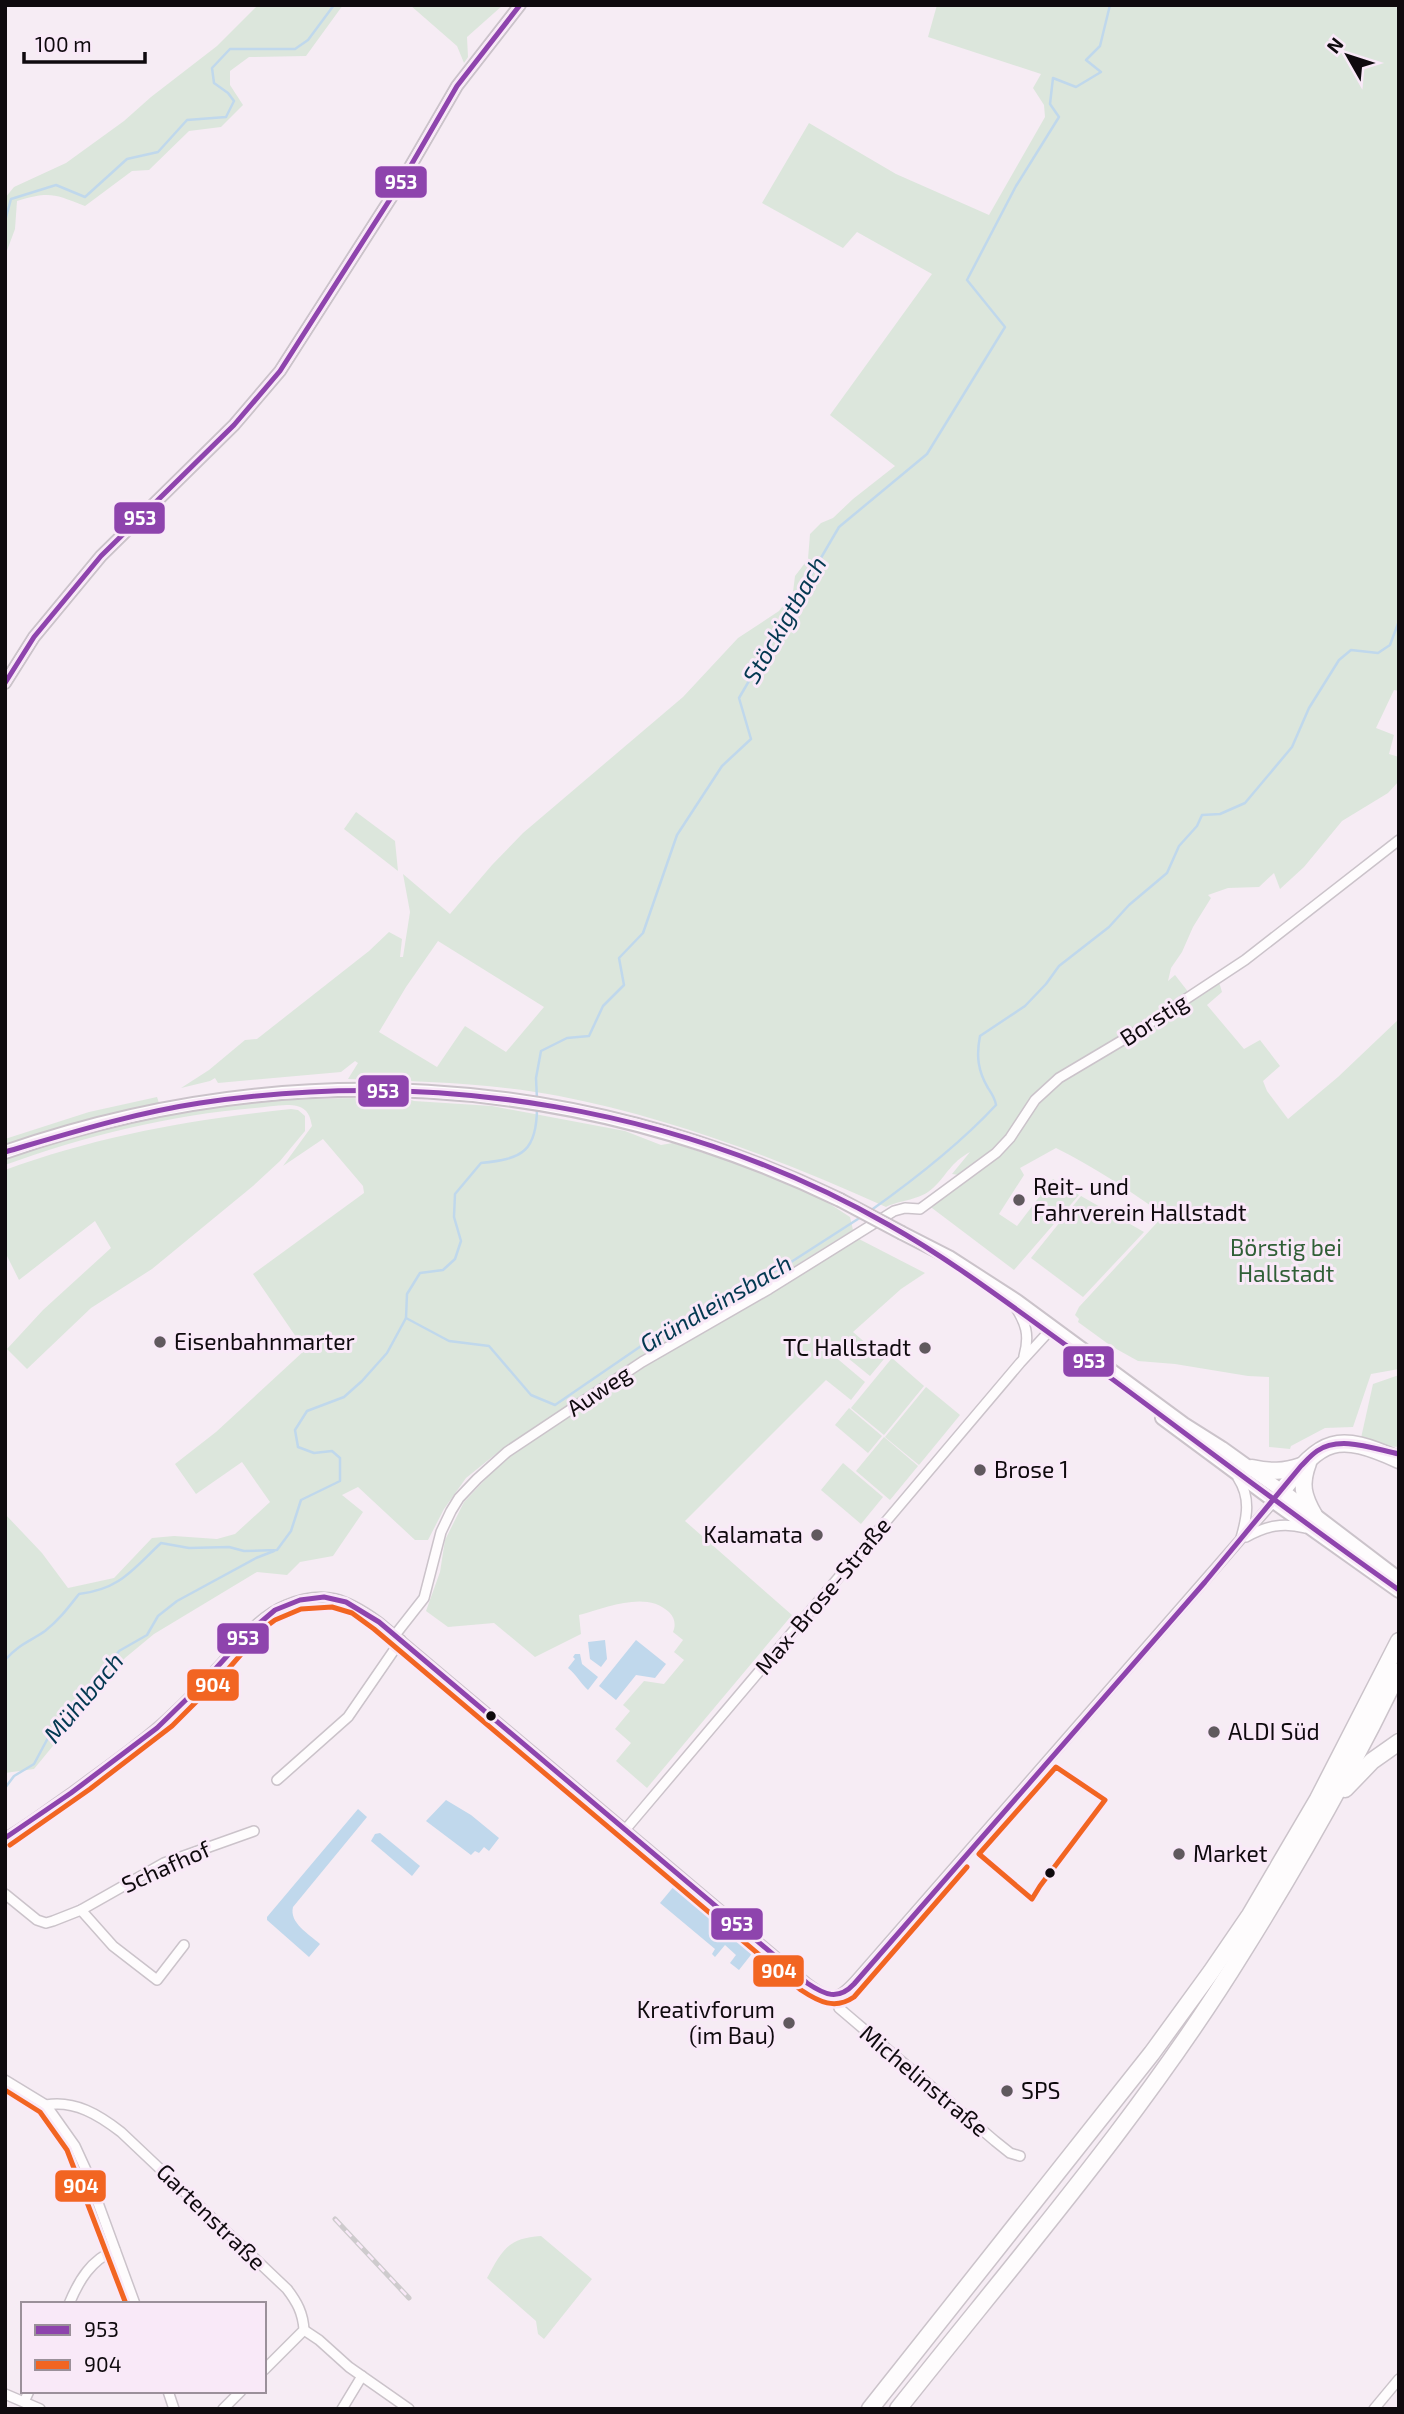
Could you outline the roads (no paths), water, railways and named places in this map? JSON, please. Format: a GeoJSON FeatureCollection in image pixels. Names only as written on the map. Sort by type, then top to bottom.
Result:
{"type":"FeatureCollection","features":[{"type":"Feature","properties":{"kind":"highway"},"geometry":{"type":"LineString","coordinates":[[1278,1496],[1318,1450],[1335,1443],[1352,1444],[1399,1460]]}},
{"type":"Feature","properties":{"kind":"highway"},"geometry":{"type":"LineString","coordinates":[[1381,1452],[1399,1454]]}},
{"type":"Feature","properties":{"kind":"highway"},"geometry":{"type":"LineString","coordinates":[[1252,1468],[1273,1472],[1288,1470],[1306,1462]]}},
{"type":"Feature","properties":{"kind":"highway"},"geometry":{"type":"LineString","coordinates":[[1306,1462],[1302,1478],[1303,1494],[1312,1522]]}},
{"type":"Feature","properties":{"kind":"highway"},"geometry":{"type":"LineString","coordinates":[[870,2409],[1152,2053],[1211,1972],[1290,1848],[1346,1747],[1399,1641]]}},
{"type":"Feature","properties":{"kind":"highway"},"geometry":{"type":"LineString","coordinates":[[898,2409],[1068,2197],[1168,2062],[1242,1954],[1331,1803],[1399,1671]]}},
{"type":"Feature","properties":{"kind":"highway"},"geometry":{"type":"LineString","coordinates":[[1331,1803],[1372,1761],[1399,1742]]}},
{"type":"Feature","properties":{"kind":"main road"},"geometry":{"type":"LineString","coordinates":[[5,1152],[59,1133],[132,1114],[252,1095],[376,1089],[435,1091],[558,1107],[633,1123],[698,1142],[766,1166],[841,1200],[920,1244],[1051,1329],[1234,1472],[1278,1496],[1394,1581]]}},
{"type":"Feature","properties":{"kind":"main road"},"geometry":{"type":"LineString","coordinates":[[920,1244],[949,1257],[1184,1424],[1252,1468],[1278,1496]]}},
{"type":"Feature","properties":{"kind":"street"},"geometry":{"type":"LineString","coordinates":[[5,683],[34,637],[101,556],[234,425],[280,372],[403,179],[457,86],[520,5]]}},
{"type":"Feature","properties":{"kind":"street","name":"Borstig"},"geometry":{"type":"LineString","coordinates":[[920,1209],[996,1153],[1010,1138],[1030,1106],[1059,1078],[1245,960],[1399,840]]}},
{"type":"Feature","properties":{"kind":"street","name":"Auweg"},"geometry":{"type":"LineString","coordinates":[[398,1638],[428,1589],[441,1532],[451,1511],[459,1498],[507,1451],[642,1362],[769,1289],[894,1212],[905,1208],[920,1209]]}},
{"type":"Feature","properties":{"kind":"street"},"geometry":{"type":"LineString","coordinates":[[1014,1306],[1027,1328],[1028,1341],[1021,1362]]}},
{"type":"Feature","properties":{"kind":"street","name":"Max-Brose-Straße"},"geometry":{"type":"LineString","coordinates":[[625,1830],[1051,1329]]}},
{"type":"Feature","properties":{"kind":"street"},"geometry":{"type":"LineString","coordinates":[[1234,1472],[1244,1486],[1247,1499],[1248,1510],[1241,1540]]}},
{"type":"Feature","properties":{"kind":"street"},"geometry":{"type":"LineString","coordinates":[[836,1998],[856,1981],[1278,1496]]}},
{"type":"Feature","properties":{"kind":"street"},"geometry":{"type":"LineString","coordinates":[[1241,1540],[1267,1527],[1312,1522]]}},
{"type":"Feature","properties":{"kind":"street","name":"Michelinstraße"},"geometry":{"type":"LineString","coordinates":[[5,1838],[85,1782],[167,1719],[258,1622],[271,1612],[299,1600],[346,1600],[398,1638],[807,1983],[828,1997],[836,1998],[839,2008],[995,2141],[1020,2156]]}},
{"type":"Feature","properties":{"kind":"street"},"geometry":{"type":"LineString","coordinates":[[277,1780],[348,1717],[398,1638]]}},
{"type":"Feature","properties":{"kind":"street","name":"Schafhof"},"geometry":{"type":"LineString","coordinates":[[5,1894],[37,1920],[46,1923],[81,1910],[164,1863],[254,1831]]}},
{"type":"Feature","properties":{"kind":"street"},"geometry":{"type":"LineString","coordinates":[[81,1910],[113,1946],[157,1980],[184,1945]]}},
{"type":"Feature","properties":{"kind":"street"},"geometry":{"type":"LineString","coordinates":[[6,2082],[46,2105],[75,2146],[134,2302]]}},
{"type":"Feature","properties":{"kind":"street","name":"Gartenstraße"},"geometry":{"type":"LineString","coordinates":[[46,2105],[74,2105],[104,2119],[121,2132],[287,2289],[297,2302],[304,2320],[304,2330]]}},
{"type":"Feature","properties":{"kind":"street"},"geometry":{"type":"LineString","coordinates":[[70,2302],[89,2269],[100,2257],[115,2250]]}},
{"type":"Feature","properties":{"kind":"street"},"geometry":{"type":"LineString","coordinates":[[266,2368],[304,2330],[409,2409]]}},
{"type":"Feature","properties":{"kind":"street"},"geometry":{"type":"LineString","coordinates":[[342,2409],[362,2376]]}},
{"type":"Feature","properties":{"kind":"street"},"geometry":{"type":"LineString","coordinates":[[1374,2409],[1399,2379]]}},
{"type":"Feature","properties":{"kind":"street"},"geometry":{"type":"LineString","coordinates":[[24,2402],[28,2393]]}},
{"type":"Feature","properties":{"kind":"street"},"geometry":{"type":"LineString","coordinates":[[223,2409],[239,2393]]}},
{"type":"Feature","properties":{"kind":"street"},"geometry":{"type":"LineString","coordinates":[[5,2394],[40,2409]]}},
{"type":"Feature","properties":{"kind":"water"},"geometry":{"type":"Polygon","coordinates":[[[605,1640],[607,1659],[601,1667],[590,1659],[588,1642],[605,1640]]]}},
{"type":"Feature","properties":{"kind":"water"},"geometry":{"type":"Polygon","coordinates":[[[636,1640],[666,1664],[655,1678],[636,1675],[616,1700],[599,1686],[636,1640]]]}},
{"type":"Feature","properties":{"kind":"water"},"geometry":{"type":"Polygon","coordinates":[[[575,1654],[580,1654],[582,1664],[598,1677],[588,1690],[568,1668],[575,1659],[575,1654]]]}},
{"type":"Feature","properties":{"kind":"water"},"geometry":{"type":"Polygon","coordinates":[[[446,1800],[471,1815],[499,1838],[489,1851],[484,1847],[479,1853],[475,1851],[471,1855],[426,1821],[446,1800]]]}},
{"type":"Feature","properties":{"kind":"water"},"geometry":{"type":"Polygon","coordinates":[[[358,1809],[367,1817],[293,1907],[297,1923],[320,1944],[309,1957],[267,1920],[267,1917],[358,1809]]]}},
{"type":"Feature","properties":{"kind":"water"},"geometry":{"type":"Polygon","coordinates":[[[380,1833],[420,1866],[412,1876],[371,1841],[375,1834],[380,1833]]]}},
{"type":"Feature","properties":{"kind":"water"},"geometry":{"type":"Polygon","coordinates":[[[675,1885],[754,1951],[739,1970],[730,1963],[736,1955],[725,1945],[715,1957],[712,1954],[715,1949],[660,1903],[675,1885]]]}},
{"type":"Feature","properties":{"kind":"waterway"},"geometry":{"type":"LineString","coordinates":[[5,221],[11,199],[56,185],[85,197],[127,159],[158,152],[187,120],[226,117],[234,101],[214,83],[212,68],[230,49],[295,49],[308,40],[334,5]]}},
{"type":"Feature","properties":{"kind":"waterway","name":"Stöckigtbach"},"geometry":{"type":"LineString","coordinates":[[537,1100],[536,1078],[541,1051],[567,1038],[589,1036],[603,1006],[624,985],[619,958],[643,933],[677,835],[722,766],[751,739],[739,698],[839,527],[927,454],[1005,327],[967,280],[1016,186],[1059,117],[1050,104],[1053,78],[1076,87],[1101,72],[1086,60],[1100,46],[1110,5]]}},
{"type":"Feature","properties":{"kind":"waterway","name":"Gründleinsbach"},"geometry":{"type":"LineString","coordinates":[[870,1211],[936,1161],[996,1105],[980,1069],[980,1036],[1025,1006],[1059,966],[1109,927],[1129,905],[1167,873],[1179,846],[1197,826],[1202,815],[1220,814],[1245,803],[1292,747],[1309,708],[1339,660],[1351,650],[1378,653],[1390,645],[1399,621]]}},
{"type":"Feature","properties":{"kind":"waterway","name":"Gründleinsbach"},"geometry":{"type":"LineString","coordinates":[[5,1660],[50,1627],[79,1594],[115,1583],[161,1543],[189,1548],[277,1550],[291,1531],[301,1500],[340,1481],[340,1458],[332,1451],[314,1453],[298,1447],[295,1430],[307,1411],[344,1397],[387,1353],[406,1318],[407,1294],[420,1273],[443,1270],[455,1259],[461,1241],[454,1217],[455,1194],[481,1163],[507,1159],[525,1150],[534,1134],[537,1107]]}},
{"type":"Feature","properties":{"kind":"waterway","name":"Gründleinsbach"},"geometry":{"type":"LineString","coordinates":[[406,1318],[449,1341],[489,1346],[531,1395],[555,1405],[663,1331],[788,1264],[861,1217]]}},
{"type":"Feature","properties":{"kind":"waterway","name":"Mühlbach"},"geometry":{"type":"LineString","coordinates":[[5,1788],[14,1776],[34,1764],[49,1736],[72,1710],[90,1697],[119,1651],[147,1635],[158,1616],[177,1601],[274,1551]]}},
{"type":"Feature","properties":{"kind":"railway"},"geometry":{"type":"LineString","coordinates":[[335,2219],[409,2298]]}},
{"type":"Feature","properties":{"kind":"place","name":"Reit- und Fahrverein Hallstadt"},"geometry":{"type":"Point","coordinates":[1019,1200]}},
{"type":"Feature","properties":{"kind":"place","name":"Eisenbahnmarter"},"geometry":{"type":"Point","coordinates":[160,1342]}},
{"type":"Feature","properties":{"kind":"place","name":"TC Hallstadt"},"geometry":{"type":"Point","coordinates":[925,1348]}},
{"type":"Feature","properties":{"kind":"place","name":"Brose 1"},"geometry":{"type":"Point","coordinates":[980,1470]}},
{"type":"Feature","properties":{"kind":"place","name":"Kalamata"},"geometry":{"type":"Point","coordinates":[817,1535]}},
{"type":"Feature","properties":{"kind":"place","name":"ALDI Süd"},"geometry":{"type":"Point","coordinates":[1214,1732]}},
{"type":"Feature","properties":{"kind":"place","name":"Market"},"geometry":{"type":"Point","coordinates":[1179,1854]}},
{"type":"Feature","properties":{"kind":"place","name":"Kreativforum (im Bau)"},"geometry":{"type":"Point","coordinates":[789,2023]}},
{"type":"Feature","properties":{"kind":"place","name":"SPS"},"geometry":{"type":"Point","coordinates":[1007,2091]}},
{"type":"Feature","properties":{"kind":"park label","name":"Börstig bei Hallstadt"},"geometry":{"type":"Point","coordinates":[1286,1261]}}]}
